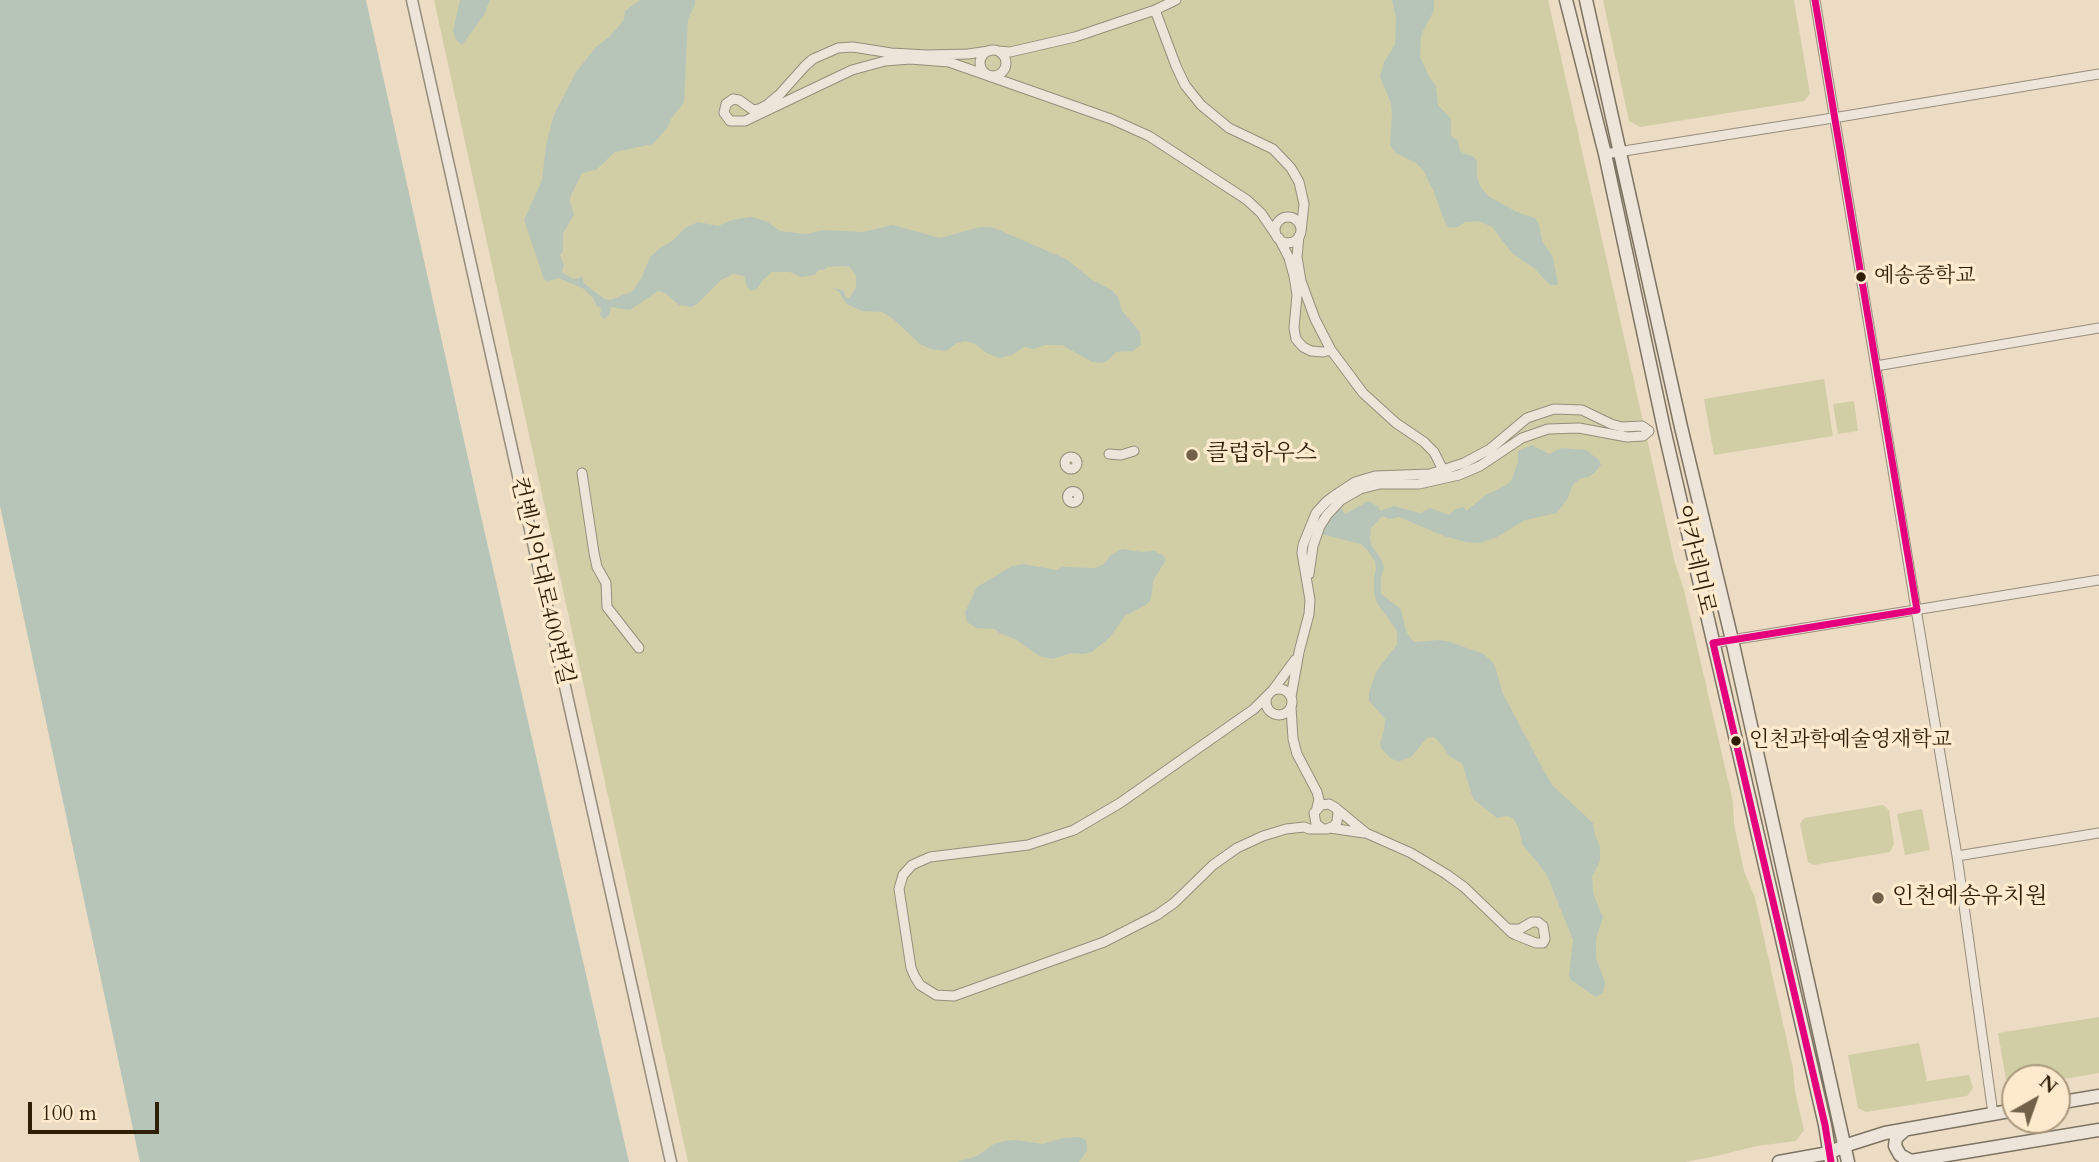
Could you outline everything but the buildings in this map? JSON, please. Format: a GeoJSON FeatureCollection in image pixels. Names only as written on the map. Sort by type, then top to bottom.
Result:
{"type":"FeatureCollection","features":[{"type":"Feature","properties":{"kind":"main road","name":"아카데미로"},"geometry":{"type":"LineString","coordinates":[[1566,0],[1605,154],[1713,643],[1822,1111],[1830,1157]]}},
{"type":"Feature","properties":{"kind":"main road","name":"아카데미로"},"geometry":{"type":"LineString","coordinates":[[1586,0],[1848,1162]]}},
{"type":"Feature","properties":{"kind":"main road"},"geometry":{"type":"LineString","coordinates":[[2071,1102],[2099,1097]]}},
{"type":"Feature","properties":{"kind":"main road"},"geometry":{"type":"LineString","coordinates":[[1779,1162],[1830,1157],[1844,1146],[1885,1133],[2001,1113]]}},
{"type":"Feature","properties":{"kind":"main road"},"geometry":{"type":"LineString","coordinates":[[1905,1130],[1896,1138],[1895,1146],[1900,1155],[1910,1161]]}},
{"type":"Feature","properties":{"kind":"main road"},"geometry":{"type":"LineString","coordinates":[[1905,1162],[2099,1130]]}},
{"type":"Feature","properties":{"kind":"street","name":"컨벤시아대로400번길"},"geometry":{"type":"LineString","coordinates":[[412,0],[671,1162]]}},
{"type":"Feature","properties":{"kind":"street"},"geometry":{"type":"LineString","coordinates":[[1176,0],[1155,10],[1075,37],[1008,56],[994,51],[927,55],[853,47],[838,48],[813,59],[780,94],[760,109],[752,110],[739,100],[733,99],[726,104],[724,113],[730,121],[745,121],[852,69],[885,61],[910,59],[959,65],[1111,119],[1149,136],[1255,207],[1265,218],[1289,258],[1297,295],[1294,328],[1296,339],[1311,351],[1331,350]]}},
{"type":"Feature","properties":{"kind":"street"},"geometry":{"type":"LineString","coordinates":[[1815,0],[1957,856],[1993,1114]]}},
{"type":"Feature","properties":{"kind":"street"},"geometry":{"type":"LineString","coordinates":[[1155,10],[1176,66],[1196,100],[1229,128],[1279,154],[1295,174],[1304,204],[1297,257],[1301,281],[1315,319],[1331,350],[1363,393],[1396,423],[1424,442],[1434,452],[1445,475]]}},
{"type":"Feature","properties":{"kind":"street"},"geometry":{"type":"LineString","coordinates":[[994,51],[982,57],[982,69],[988,75],[996,76],[1003,72]]}},
{"type":"Feature","properties":{"kind":"street"},"geometry":{"type":"LineString","coordinates":[[1008,56],[1003,78],[1009,83]]}},
{"type":"Feature","properties":{"kind":"street"},"geometry":{"type":"LineString","coordinates":[[1605,154],[2099,74]]}},
{"type":"Feature","properties":{"kind":"street"},"geometry":{"type":"LineString","coordinates":[[1265,218],[1274,221],[1298,215],[1304,204]]}},
{"type":"Feature","properties":{"kind":"street"},"geometry":{"type":"LineString","coordinates":[[1285,218],[1297,221],[1300,234]]}},
{"type":"Feature","properties":{"kind":"street"},"geometry":{"type":"LineString","coordinates":[[1277,237],[1276,226],[1285,218]]}},
{"type":"Feature","properties":{"kind":"street"},"geometry":{"type":"LineString","coordinates":[[1277,237],[1290,242],[1300,234]]}},
{"type":"Feature","properties":{"kind":"street"},"geometry":{"type":"LineString","coordinates":[[1876,366],[2099,328]]}},
{"type":"Feature","properties":{"kind":"street"},"geometry":{"type":"LineString","coordinates":[[1308,586],[1302,553],[1308,529],[1316,513],[1352,493],[1380,484],[1419,484],[1480,466],[1522,438],[1548,429],[1579,428],[1627,437],[1643,436],[1649,431],[1642,426],[1611,424],[1582,410],[1565,408],[1543,411],[1527,418],[1476,458],[1445,475]]}},
{"type":"Feature","properties":{"kind":"street"},"geometry":{"type":"LineString","coordinates":[[1579,428],[1582,410]]}},
{"type":"Feature","properties":{"kind":"street"},"geometry":{"type":"LineString","coordinates":[[1543,411],[1548,429]]}},
{"type":"Feature","properties":{"kind":"street"},"geometry":{"type":"LineString","coordinates":[[1109,454],[1121,455],[1135,451]]}},
{"type":"Feature","properties":{"kind":"street"},"geometry":{"type":"LineString","coordinates":[[582,473],[593,554],[597,567],[605,578],[607,607],[639,648]]}},
{"type":"Feature","properties":{"kind":"street"},"geometry":{"type":"LineString","coordinates":[[1304,827],[1319,800],[1297,754],[1290,722],[1291,702],[1299,652],[1309,614],[1310,559],[1329,505]]}},
{"type":"Feature","properties":{"kind":"street"},"geometry":{"type":"LineString","coordinates":[[1308,529],[1316,536]]}},
{"type":"Feature","properties":{"kind":"street"},"geometry":{"type":"LineString","coordinates":[[1713,643],[2099,580]]}},
{"type":"Feature","properties":{"kind":"street"},"geometry":{"type":"LineString","coordinates":[[1290,722],[1281,714],[1272,712],[1266,702],[1299,652]]}},
{"type":"Feature","properties":{"kind":"street"},"geometry":{"type":"LineString","coordinates":[[1291,702],[1282,689],[1271,692],[1254,709],[1113,808],[1074,830],[1028,845],[930,858],[912,865],[904,875],[899,889],[911,968],[915,977],[927,991],[944,997],[954,996],[1104,942],[1140,926],[1174,903],[1213,865],[1237,848],[1276,832],[1304,827],[1366,833]]}},
{"type":"Feature","properties":{"kind":"street"},"geometry":{"type":"LineString","coordinates":[[1281,714],[1291,702]]}},
{"type":"Feature","properties":{"kind":"street"},"geometry":{"type":"LineString","coordinates":[[1254,709],[1269,709]]}},
{"type":"Feature","properties":{"kind":"street"},"geometry":{"type":"LineString","coordinates":[[1314,786],[1338,812],[1337,822],[1327,828]]}},
{"type":"Feature","properties":{"kind":"street"},"geometry":{"type":"LineString","coordinates":[[1315,811],[1325,803],[1334,807],[1366,833],[1411,853],[1446,874],[1464,887],[1508,929]]}},
{"type":"Feature","properties":{"kind":"street"},"geometry":{"type":"LineString","coordinates":[[1315,811],[1316,824],[1327,828]]}},
{"type":"Feature","properties":{"kind":"street"},"geometry":{"type":"LineString","coordinates":[[1957,856],[2099,833]]}},
{"type":"Feature","properties":{"kind":"shaded area"},"geometry":{"type":"Polygon","coordinates":[[[0,0],[366,0],[629,1162],[140,1162],[0,506],[0,0]]]}},
{"type":"Feature","properties":{"kind":"shaded area"},"geometry":{"type":"Polygon","coordinates":[[[434,0],[1548,0],[1675,563],[1684,590],[1733,802],[1734,824],[1744,871],[1755,898],[1793,1068],[1804,1130],[1796,1141],[1757,1146],[1685,1162],[688,1162],[434,0]]]}},
{"type":"Feature","properties":{"kind":"shaded area"},"geometry":{"type":"Polygon","coordinates":[[[460,0],[490,0],[484,15],[462,45],[456,40],[453,31],[460,0]]]}},
{"type":"Feature","properties":{"kind":"shaded area"},"geometry":{"type":"Polygon","coordinates":[[[640,0],[695,0],[688,19],[684,102],[653,144],[615,152],[596,170],[582,173],[571,195],[574,214],[563,234],[563,251],[560,255],[564,265],[562,272],[573,279],[583,277],[583,282],[595,292],[611,300],[633,291],[650,257],[685,228],[698,222],[718,226],[732,220],[751,217],[766,221],[780,231],[806,234],[824,230],[862,232],[893,225],[940,238],[980,227],[992,227],[1066,259],[1091,279],[1112,290],[1118,297],[1122,311],[1140,332],[1141,345],[1133,351],[1116,352],[1102,363],[1092,362],[1062,345],[1045,345],[1034,349],[1024,347],[1012,355],[1000,358],[965,341],[946,351],[930,349],[920,344],[882,312],[862,311],[847,304],[838,291],[832,288],[843,290],[849,298],[856,287],[856,276],[850,267],[842,266],[828,267],[818,270],[815,275],[800,277],[790,272],[772,272],[758,288],[751,291],[744,276],[733,274],[721,280],[692,307],[679,305],[665,293],[658,291],[630,310],[611,307],[609,315],[604,319],[600,315],[601,308],[597,307],[584,289],[559,278],[548,281],[544,279],[524,220],[542,180],[553,117],[576,72],[596,47],[619,26],[625,11],[640,0]]]}},
{"type":"Feature","properties":{"kind":"shaded area"},"geometry":{"type":"Polygon","coordinates":[[[1392,0],[1434,0],[1434,10],[1421,35],[1420,57],[1436,86],[1438,105],[1451,119],[1451,136],[1458,141],[1460,151],[1473,156],[1477,161],[1480,186],[1488,196],[1517,212],[1535,218],[1542,241],[1553,257],[1558,285],[1550,285],[1535,269],[1512,253],[1492,227],[1479,221],[1465,222],[1458,227],[1449,228],[1423,170],[1416,163],[1396,153],[1390,145],[1391,103],[1380,77],[1384,62],[1395,45],[1396,18],[1392,0]]]}},
{"type":"Feature","properties":{"kind":"shaded area"},"geometry":{"type":"Polygon","coordinates":[[[1603,0],[1794,0],[1810,94],[1804,101],[1640,127],[1629,121],[1603,0]]]}},
{"type":"Feature","properties":{"kind":"shaded area"},"geometry":{"type":"Polygon","coordinates":[[[1824,379],[1833,436],[1714,455],[1704,399],[1824,379]]]}},
{"type":"Feature","properties":{"kind":"shaded area"},"geometry":{"type":"Polygon","coordinates":[[[1854,401],[1858,431],[1838,434],[1833,404],[1854,401]]]}},
{"type":"Feature","properties":{"kind":"shaded area"},"geometry":{"type":"Polygon","coordinates":[[[1532,445],[1549,454],[1562,448],[1586,450],[1599,460],[1601,465],[1594,473],[1579,479],[1572,486],[1568,498],[1557,513],[1525,520],[1495,538],[1479,543],[1466,542],[1399,517],[1389,519],[1382,516],[1371,528],[1370,539],[1384,567],[1381,594],[1401,609],[1406,631],[1411,639],[1415,642],[1447,641],[1484,654],[1493,663],[1502,692],[1553,786],[1593,823],[1600,847],[1600,861],[1592,877],[1593,889],[1603,917],[1596,939],[1596,958],[1605,982],[1603,993],[1596,997],[1569,976],[1573,940],[1546,873],[1522,844],[1513,818],[1497,818],[1473,799],[1463,766],[1449,756],[1434,737],[1427,738],[1411,757],[1400,761],[1391,759],[1381,748],[1385,719],[1369,701],[1369,693],[1376,672],[1397,644],[1397,631],[1377,603],[1374,592],[1375,561],[1367,550],[1361,544],[1321,534],[1331,514],[1340,505],[1344,513],[1368,501],[1379,507],[1380,511],[1394,506],[1420,513],[1430,508],[1449,515],[1455,509],[1464,507],[1466,511],[1486,495],[1511,481],[1518,462],[1518,451],[1532,445]]]}},
{"type":"Feature","properties":{"kind":"shaded area"},"geometry":{"type":"Polygon","coordinates":[[[1122,549],[1154,551],[1163,555],[1166,560],[1153,581],[1151,600],[1125,616],[1110,637],[1092,652],[1072,653],[1052,659],[1039,656],[1017,640],[995,629],[976,628],[967,622],[965,612],[977,587],[1012,566],[1023,564],[1056,570],[1063,567],[1095,568],[1122,549]]]}},
{"type":"Feature","properties":{"kind":"shaded area"},"geometry":{"type":"Polygon","coordinates":[[[1883,805],[1889,810],[1894,844],[1890,852],[1814,865],[1808,862],[1800,824],[1804,818],[1883,805]]]}},
{"type":"Feature","properties":{"kind":"shaded area"},"geometry":{"type":"Polygon","coordinates":[[[1922,809],[1930,850],[1905,855],[1897,814],[1922,809]]]}},
{"type":"Feature","properties":{"kind":"shaded area"},"geometry":{"type":"Polygon","coordinates":[[[2099,1017],[2099,1073],[2071,1078],[2071,1064],[2003,1064],[1998,1033],[2099,1017]]]}},
{"type":"Feature","properties":{"kind":"shaded area"},"geometry":{"type":"Polygon","coordinates":[[[1919,1043],[1927,1081],[1969,1075],[1973,1088],[1967,1096],[1866,1112],[1858,1108],[1848,1055],[1919,1043]]]}},
{"type":"Feature","properties":{"kind":"shaded area"},"geometry":{"type":"Polygon","coordinates":[[[1079,1137],[1086,1140],[1087,1151],[1079,1162],[957,1162],[977,1156],[994,1144],[1004,1141],[1043,1144],[1079,1137]]]}},
{"type":"Feature","properties":{"kind":"transit line"},"geometry":{"type":"LineString","coordinates":[[1815,0],[1917,610]]}},
{"type":"Feature","properties":{"kind":"transit line"},"geometry":{"type":"LineString","coordinates":[[1831,1162],[1825,1125],[1713,643],[1917,610]]}},
{"type":"Feature","properties":{"kind":"place","name":"예송중학교"},"geometry":{"type":"Point","coordinates":[1861,277]}},
{"type":"Feature","properties":{"kind":"place","name":"클럽하우스"},"geometry":{"type":"Point","coordinates":[1192,455]}},
{"type":"Feature","properties":{"kind":"place","name":"인천과학예술영재학교"},"geometry":{"type":"Point","coordinates":[1736,741]}},
{"type":"Feature","properties":{"kind":"place","name":"인천예송유치원"},"geometry":{"type":"Point","coordinates":[1878,898]}}]}
